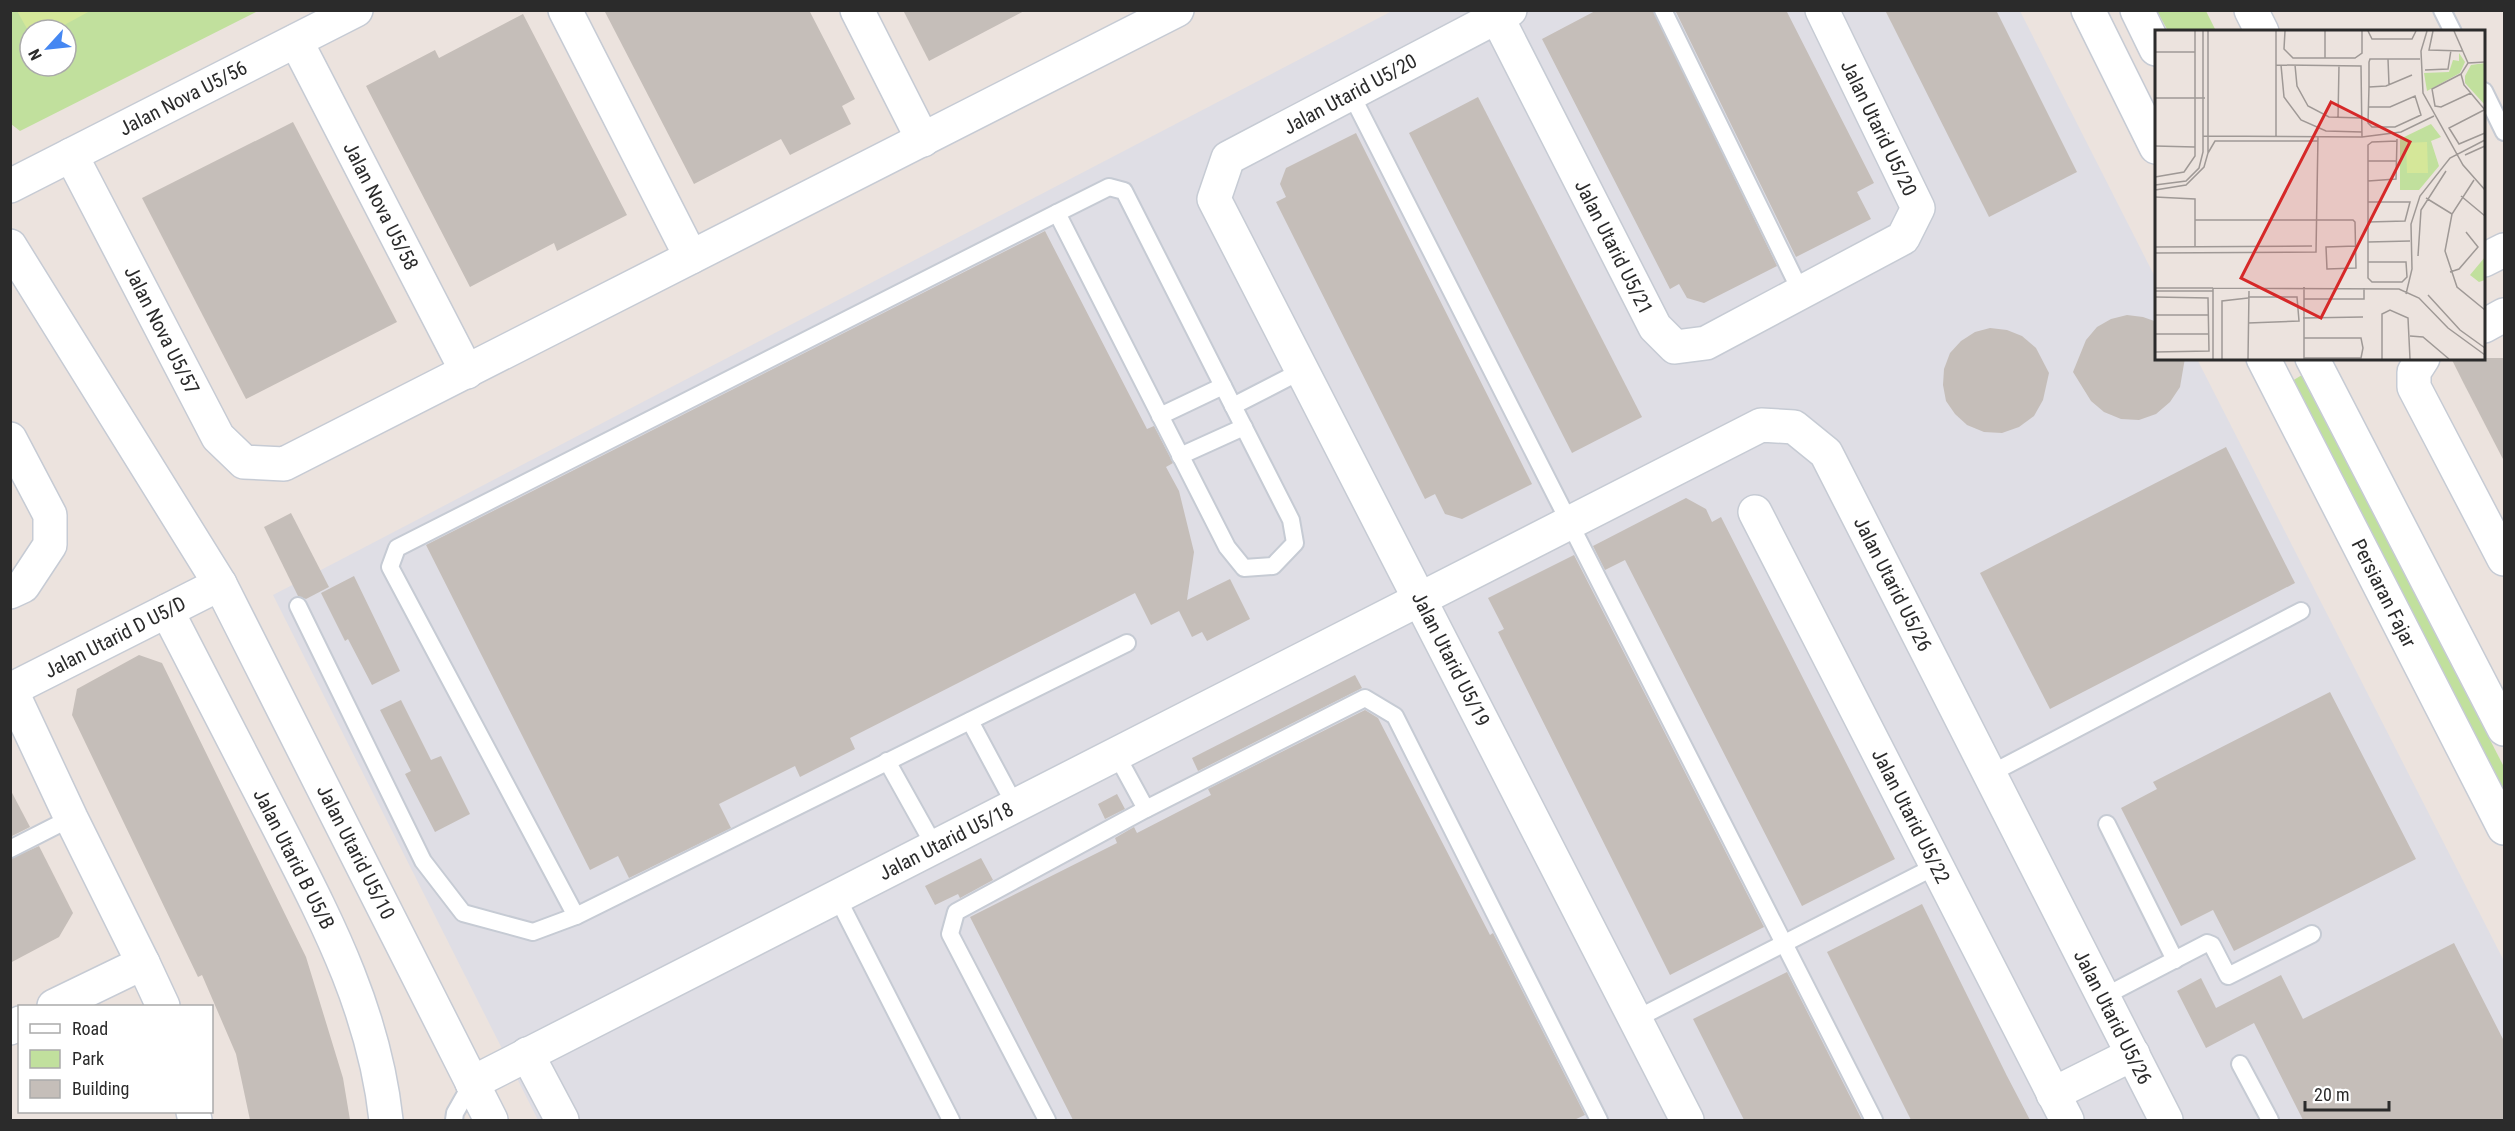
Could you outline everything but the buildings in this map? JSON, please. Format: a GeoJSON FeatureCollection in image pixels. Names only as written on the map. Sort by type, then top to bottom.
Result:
{"type":"FeatureCollection","features":[{"type":"Feature","properties":{"kind":"street","name":"Jalan Nova U5/56"},"geometry":{"type":"LineString","coordinates":[[10,186],[356,10]]}},
{"type":"Feature","properties":{"kind":"street"},"geometry":{"type":"LineString","coordinates":[[565,10],[691,257]]}},
{"type":"Feature","properties":{"kind":"street"},"geometry":{"type":"LineString","coordinates":[[857,10],[923,140]]}},
{"type":"Feature","properties":{"kind":"street","name":"Jalan Utarid U5/20"},"geometry":{"type":"LineString","coordinates":[[1802,294],[1903,238],[1918,208],[1822,10]]}},
{"type":"Feature","properties":{"kind":"street"},"geometry":{"type":"LineString","coordinates":[[2088,10],[2155,143]]}},
{"type":"Feature","properties":{"kind":"street"},"geometry":{"type":"LineString","coordinates":[[2137,10],[2155,45]]}},
{"type":"Feature","properties":{"kind":"street"},"geometry":{"type":"LineString","coordinates":[[2251,10],[2261,30]]}},
{"type":"Feature","properties":{"kind":"street","name":"Jalan Utarid U5/20"},"geometry":{"type":"LineString","coordinates":[[1214,199],[1228,158],[1503,14]]}},
{"type":"Feature","properties":{"kind":"street","name":"Jalan Utarid U5/21"},"geometry":{"type":"LineString","coordinates":[[1503,14],[1655,327],[1675,347],[1706,343],[1802,294]]}},
{"type":"Feature","properties":{"kind":"street"},"geometry":{"type":"LineString","coordinates":[[466,372],[923,140],[1158,15]]}},
{"type":"Feature","properties":{"kind":"street","name":"Jalan Nova U5/58"},"geometry":{"type":"LineString","coordinates":[[296,41],[466,372]]}},
{"type":"Feature","properties":{"kind":"street","name":"Jalan Nova U5/57"},"geometry":{"type":"LineString","coordinates":[[71,155],[218,437],[244,462],[284,464],[466,372]]}},
{"type":"Feature","properties":{"kind":"street","name":"Jalan Utarid U5/19"},"geometry":{"type":"LineString","coordinates":[[1214,199],[1687,1120]]}},
{"type":"Feature","properties":{"kind":"street","name":"Jalan Utarid U5/10"},"geometry":{"type":"LineString","coordinates":[[10,246],[220,584],[491,1120]]}},
{"type":"Feature","properties":{"kind":"street"},"geometry":{"type":"LineString","coordinates":[[2485,260],[2505,250]]}},
{"type":"Feature","properties":{"kind":"street"},"geometry":{"type":"LineString","coordinates":[[2485,325],[2505,315]]}},
{"type":"Feature","properties":{"kind":"street"},"geometry":{"type":"LineString","coordinates":[[2313,360],[2505,729]]}},
{"type":"Feature","properties":{"kind":"street"},"geometry":{"type":"LineString","coordinates":[[2422,360],[2414,372],[2414,387],[2505,559]]}},
{"type":"Feature","properties":{"kind":"street","name":"Persiaran Fajar"},"geometry":{"type":"LineString","coordinates":[[2273,362],[2505,828]]}},
{"type":"Feature","properties":{"kind":"street","name":"Jalan Utarid U5/26"},"geometry":{"type":"LineString","coordinates":[[1420,599],[1761,425],[1794,428],[1826,453],[2166,1120]]}},
{"type":"Feature","properties":{"kind":"street"},"geometry":{"type":"LineString","coordinates":[[10,439],[50,515],[50,545],[23,586],[10,592]]}},
{"type":"Feature","properties":{"kind":"street","name":"Jalan Utarid U5/22"},"geometry":{"type":"LineString","coordinates":[[1755,512],[2060,1107]]}},
{"type":"Feature","properties":{"kind":"street","name":"Jalan Utarid D U5/D"},"geometry":{"type":"LineString","coordinates":[[11,690],[220,584]]}},
{"type":"Feature","properties":{"kind":"street","name":"Jalan Utarid U5/18"},"geometry":{"type":"LineString","coordinates":[[472,1083],[1420,599]]}},
{"type":"Feature","properties":{"kind":"street","name":"Jalan Utarid B U5/B"},"geometry":{"type":"LineString","coordinates":[[167,611],[332,932],[364,1013],[384,1099],[386,1120]]}},
{"type":"Feature","properties":{"kind":"street"},"geometry":{"type":"LineString","coordinates":[[11,690],[163,1005]]}},
{"type":"Feature","properties":{"kind":"street"},"geometry":{"type":"LineString","coordinates":[[56,1005],[143,963]]}},
{"type":"Feature","properties":{"kind":"street"},"geometry":{"type":"LineString","coordinates":[[527,1054],[562,1120]]}},
{"type":"Feature","properties":{"kind":"street"},"geometry":{"type":"LineString","coordinates":[[2060,1107],[2133,1054]]}},
{"type":"Feature","properties":{"kind":"lane"},"geometry":{"type":"LineString","coordinates":[[1663,10],[1802,294]]}},
{"type":"Feature","properties":{"kind":"lane"},"geometry":{"type":"LineString","coordinates":[[2442,10],[2452,30]]}},
{"type":"Feature","properties":{"kind":"lane"},"geometry":{"type":"LineString","coordinates":[[2485,93],[2505,132]]}},
{"type":"Feature","properties":{"kind":"lane"},"geometry":{"type":"LineString","coordinates":[[1351,94],[1568,524],[1874,1120]]}},
{"type":"Feature","properties":{"kind":"lane"},"geometry":{"type":"LineString","coordinates":[[576,916],[390,567],[397,548],[1057,213],[1109,188],[1124,191],[1291,520],[1295,543],[1274,566],[1244,568],[1232,554],[1057,213]]}},
{"type":"Feature","properties":{"kind":"lane"},"geometry":{"type":"LineString","coordinates":[[1233,406],[1303,370]]}},
{"type":"Feature","properties":{"kind":"lane"},"geometry":{"type":"LineString","coordinates":[[1160,416],[1223,386]]}},
{"type":"Feature","properties":{"kind":"lane"},"geometry":{"type":"LineString","coordinates":[[1180,456],[1244,427]]}},
{"type":"Feature","properties":{"kind":"lane"},"geometry":{"type":"LineString","coordinates":[[298,606],[423,861],[464,913],[533,932],[576,916],[1127,643]]}},
{"type":"Feature","properties":{"kind":"lane"},"geometry":{"type":"LineString","coordinates":[[1990,774],[2301,611]]}},
{"type":"Feature","properties":{"kind":"lane"},"geometry":{"type":"LineString","coordinates":[[1047,1120],[950,934],[956,912],[1146,809],[1365,698],[1395,716],[1599,1120]]}},
{"type":"Feature","properties":{"kind":"lane"},"geometry":{"type":"LineString","coordinates":[[970,721],[1016,805]]}},
{"type":"Feature","properties":{"kind":"lane"},"geometry":{"type":"LineString","coordinates":[[1116,754],[1146,809]]}},
{"type":"Feature","properties":{"kind":"lane"},"geometry":{"type":"LineString","coordinates":[[887,761],[934,847]]}},
{"type":"Feature","properties":{"kind":"lane"},"geometry":{"type":"LineString","coordinates":[[10,849],[71,818]]}},
{"type":"Feature","properties":{"kind":"lane"},"geometry":{"type":"LineString","coordinates":[[2107,824],[2175,960]]}},
{"type":"Feature","properties":{"kind":"lane"},"geometry":{"type":"LineString","coordinates":[[1635,1019],[1936,866]]}},
{"type":"Feature","properties":{"kind":"lane"},"geometry":{"type":"LineString","coordinates":[[837,897],[951,1120]]}},
{"type":"Feature","properties":{"kind":"lane"},"geometry":{"type":"LineString","coordinates":[[2103,997],[2210,943],[2224,973],[2232,976],[2312,934]]}},
{"type":"Feature","properties":{"kind":"lane"},"geometry":{"type":"LineString","coordinates":[[2240,1064],[2270,1120]]}},
{"type":"Feature","properties":{"kind":"lane"},"geometry":{"type":"LineString","coordinates":[[454,1120],[455,1113],[472,1083]]}},
{"type":"Feature","properties":{"kind":"shaded area"},"geometry":{"type":"Polygon","coordinates":[[[1392,11],[2020,11],[2155,277],[2155,360],[2198,360],[2504,961],[2504,1120],[538,1120],[273,595],[1392,11]]]}},
{"type":"Feature","properties":{"kind":"green space"},"geometry":{"type":"Polygon","coordinates":[[[10,11],[258,11],[20,131],[11,124],[10,11]]]}},
{"type":"Feature","properties":{"kind":"green space"},"geometry":{"type":"Polygon","coordinates":[[[17,11],[90,11],[77,18],[21,18],[17,11]]]}},
{"type":"Feature","properties":{"kind":"green space"},"geometry":{"type":"Polygon","coordinates":[[[2157,11],[2206,11],[2216,30],[2167,30],[2157,11]]]}},
{"type":"Feature","properties":{"kind":"green space"},"geometry":{"type":"Polygon","coordinates":[[[2302,375],[2504,767],[2504,793],[2292,381],[2302,375]]]}}]}
